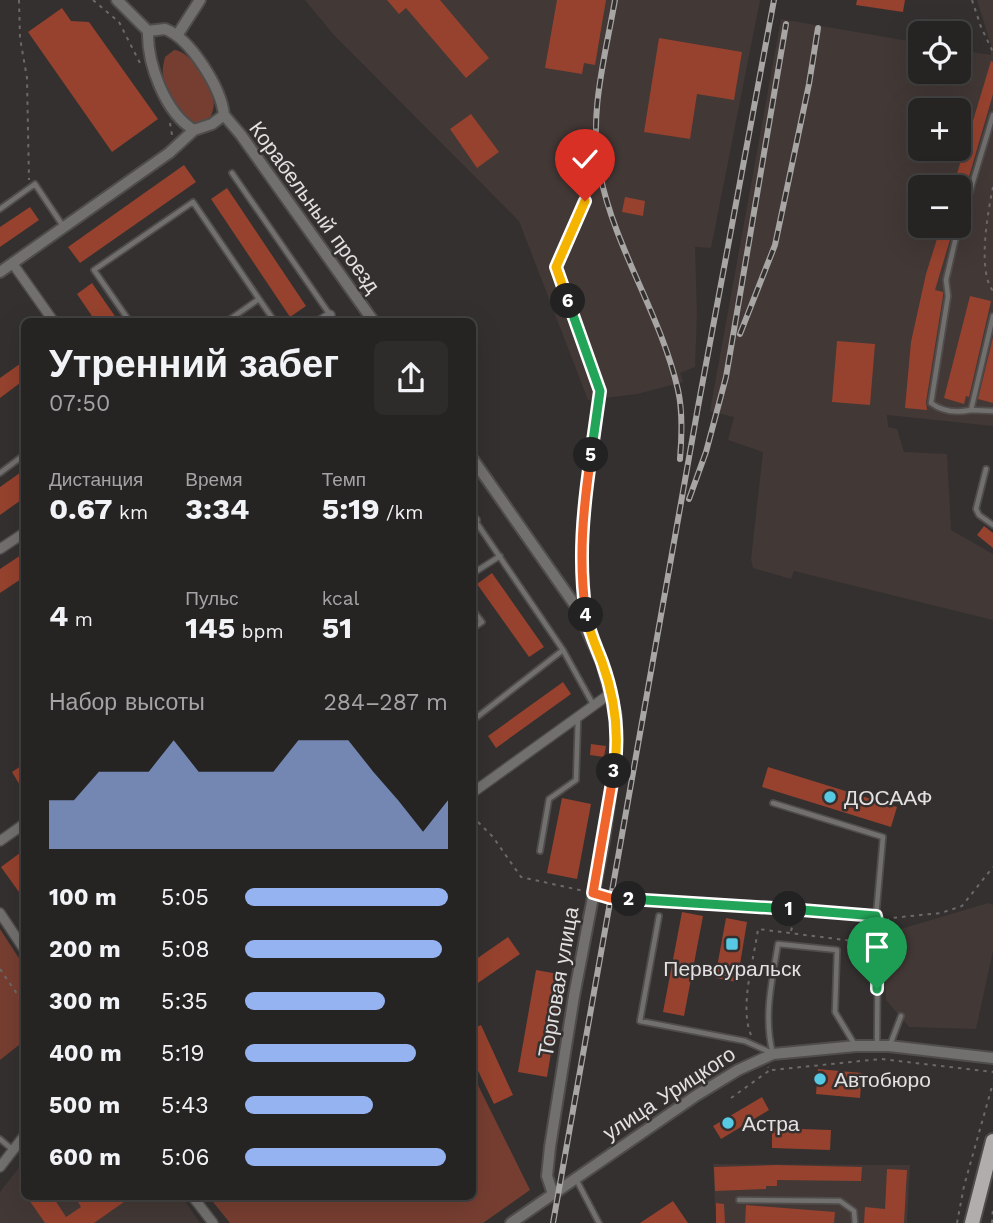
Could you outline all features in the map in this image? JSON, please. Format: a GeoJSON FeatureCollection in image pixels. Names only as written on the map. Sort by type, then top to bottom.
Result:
{"type":"FeatureCollection","features":[{"type":"Feature","properties":{"kind":"main road"},"geometry":{"type":"LineString","coordinates":[[972,1223],[993,1141]]}},
{"type":"Feature","properties":{"kind":"street"},"geometry":{"type":"LineString","coordinates":[[117,0],[148,31],[147,49],[152,68],[175,111],[194,130]]}},
{"type":"Feature","properties":{"kind":"street"},"geometry":{"type":"LineString","coordinates":[[178,34],[200,0]]}},
{"type":"Feature","properties":{"kind":"street"},"geometry":{"type":"LineString","coordinates":[[0,272],[169,153],[194,130],[212,124],[223,115],[222,104],[196,53],[178,34],[165,29],[148,31]]}},
{"type":"Feature","properties":{"kind":"street","name":"Корабельный проезд"},"geometry":{"type":"LineString","coordinates":[[223,115],[241,135],[371,318]]}},
{"type":"Feature","properties":{"kind":"street"},"geometry":{"type":"LineString","coordinates":[[13,264],[51,318]]}},
{"type":"Feature","properties":{"kind":"street"},"geometry":{"type":"LineString","coordinates":[[476,464],[560,584],[589,631],[611,693],[476,790]]}},
{"type":"Feature","properties":{"kind":"street"},"geometry":{"type":"LineString","coordinates":[[0,550],[21,535]]}},
{"type":"Feature","properties":{"kind":"street","name":"Торговая улица"},"geometry":{"type":"LineString","coordinates":[[553,1194],[547,1176],[550,1147],[617,755],[617,726],[611,693]]}},
{"type":"Feature","properties":{"kind":"street"},"geometry":{"type":"LineString","coordinates":[[0,841],[21,826]]}},
{"type":"Feature","properties":{"kind":"street"},"geometry":{"type":"LineString","coordinates":[[0,914],[21,945]]}},
{"type":"Feature","properties":{"kind":"street","name":"улица Урицкого"},"geometry":{"type":"LineString","coordinates":[[511,1223],[697,1095],[738,1070],[773,1054],[856,1045],[889,1046],[993,1058]]}},
{"type":"Feature","properties":{"kind":"street"},"geometry":{"type":"LineString","coordinates":[[0,1167],[21,1140]]}},
{"type":"Feature","properties":{"kind":"street"},"geometry":{"type":"LineString","coordinates":[[195,1200],[213,1223]]}},
{"type":"Feature","properties":{"kind":"lane"},"geometry":{"type":"LineString","coordinates":[[993,115],[946,280],[948,296],[931,403],[939,410],[993,411]]}},
{"type":"Feature","properties":{"kind":"lane"},"geometry":{"type":"LineString","coordinates":[[232,173],[332,318]]}},
{"type":"Feature","properties":{"kind":"lane"},"geometry":{"type":"LineString","coordinates":[[0,209],[36,184],[64,227]]}},
{"type":"Feature","properties":{"kind":"lane"},"geometry":{"type":"LineString","coordinates":[[585,201],[556,267],[600,391],[582,515],[581,582],[589,631]]}},
{"type":"Feature","properties":{"kind":"lane"},"geometry":{"type":"LineString","coordinates":[[127,318],[94,270],[192,202],[272,318]]}},
{"type":"Feature","properties":{"kind":"lane"},"geometry":{"type":"LineString","coordinates":[[232,318],[259,299]]}},
{"type":"Feature","properties":{"kind":"lane"},"geometry":{"type":"LineString","coordinates":[[971,410],[993,316]]}},
{"type":"Feature","properties":{"kind":"lane"},"geometry":{"type":"LineString","coordinates":[[0,473],[21,457]]}},
{"type":"Feature","properties":{"kind":"lane"},"geometry":{"type":"LineString","coordinates":[[986,469],[976,509],[979,515],[993,525]]}},
{"type":"Feature","properties":{"kind":"lane"},"geometry":{"type":"LineString","coordinates":[[476,523],[563,650],[594,706]]}},
{"type":"Feature","properties":{"kind":"lane"},"geometry":{"type":"LineString","coordinates":[[476,571],[500,556]]}},
{"type":"Feature","properties":{"kind":"lane"},"geometry":{"type":"LineString","coordinates":[[476,718],[563,650]]}},
{"type":"Feature","properties":{"kind":"lane"},"geometry":{"type":"LineString","coordinates":[[540,851],[549,799],[576,780],[578,717]]}},
{"type":"Feature","properties":{"kind":"lane"},"geometry":{"type":"LineString","coordinates":[[773,803],[883,837],[876,916],[877,1046]]}},
{"type":"Feature","properties":{"kind":"lane"},"geometry":{"type":"LineString","coordinates":[[659,916],[640,1021],[744,1041],[773,1054]]}},
{"type":"Feature","properties":{"kind":"lane"},"geometry":{"type":"LineString","coordinates":[[773,1054],[767,1029],[778,944],[837,950],[835,1012],[856,1045]]}},
{"type":"Feature","properties":{"kind":"lane"},"geometry":{"type":"LineString","coordinates":[[889,1046],[901,1016]]}},
{"type":"Feature","properties":{"kind":"lane"},"geometry":{"type":"LineString","coordinates":[[0,1139],[13,1150]]}},
{"type":"Feature","properties":{"kind":"lane"},"geometry":{"type":"LineString","coordinates":[[576,1178],[599,1223]]}},
{"type":"Feature","properties":{"kind":"lane"},"geometry":{"type":"LineString","coordinates":[[739,1200],[840,1201],[854,1211],[855,1223]]}},
{"type":"Feature","properties":{"kind":"path"},"geometry":{"type":"LineString","coordinates":[[19,0],[20,38],[27,78],[30,188]]}},
{"type":"Feature","properties":{"kind":"path"},"geometry":{"type":"LineString","coordinates":[[972,0],[993,52]]}},
{"type":"Feature","properties":{"kind":"path"},"geometry":{"type":"LineString","coordinates":[[993,187],[985,232],[986,268],[993,291]]}},
{"type":"Feature","properties":{"kind":"path"},"geometry":{"type":"LineString","coordinates":[[476,820],[493,837],[521,877],[610,898],[797,909],[891,918],[941,913],[962,906],[993,867]]}},
{"type":"Feature","properties":{"kind":"path"},"geometry":{"type":"LineString","coordinates":[[791,932],[797,909]]}},
{"type":"Feature","properties":{"kind":"path"},"geometry":{"type":"LineString","coordinates":[[747,1001],[758,929],[853,941],[891,918]]}},
{"type":"Feature","properties":{"kind":"path"},"geometry":{"type":"LineString","coordinates":[[0,969],[21,1000]]}},
{"type":"Feature","properties":{"kind":"path"},"geometry":{"type":"LineString","coordinates":[[771,1070],[881,1059],[993,1072]]}},
{"type":"Feature","properties":{"kind":"path"},"geometry":{"type":"LineString","coordinates":[[957,1223],[964,1186],[993,1083]]}},
{"type":"Feature","properties":{"kind":"path"},"geometry":{"type":"LineString","coordinates":[[992,1223],[993,1206]]}},
{"type":"Feature","properties":{"kind":"shaded area"},"geometry":{"type":"Polygon","coordinates":[[[305,0],[760,0],[711,248],[695,247],[695,367],[680,373],[683,382],[637,394],[588,400],[519,221],[333,34],[305,0]]]}},
{"type":"Feature","properties":{"kind":"shaded area"},"geometry":{"type":"Polygon","coordinates":[[[977,0],[993,0],[993,426],[887,415],[888,427],[897,429],[904,452],[947,454],[951,530],[993,554],[993,620],[794,571],[791,579],[753,568],[751,559],[763,452],[728,440],[734,417],[710,411],[781,19],[908,41],[908,84],[971,84],[971,52],[991,55],[991,45],[977,0]]]}},
{"type":"Feature","properties":{"kind":"shaded area"},"geometry":{"type":"Polygon","coordinates":[[[174,50],[193,62],[211,92],[214,103],[211,116],[199,123],[191,123],[183,116],[166,86],[164,61],[174,50]]]}},
{"type":"Feature","properties":{"kind":"shaded area"},"geometry":{"type":"Polygon","coordinates":[[[988,903],[993,905],[993,951],[976,1029],[909,1027],[886,1000],[884,934],[988,903]]]}},
{"type":"Feature","properties":{"kind":"shaded area"},"geometry":{"type":"Polygon","coordinates":[[[0,929],[21,961],[21,1043],[0,1060],[0,929]]]}},
{"type":"Feature","properties":{"kind":"shaded area"},"geometry":{"type":"Polygon","coordinates":[[[476,1081],[530,1190],[483,1223],[230,1223],[211,1200],[476,1200],[476,1081]]]}},
{"type":"Feature","properties":{"kind":"shaded area"},"geometry":{"type":"Polygon","coordinates":[[[713,1164],[910,1165],[907,1223],[716,1223],[713,1164]]]}},
{"type":"Feature","properties":{"kind":"shaded area"},"geometry":{"type":"Polygon","coordinates":[[[21,1165],[21,1200],[184,1200],[200,1223],[0,1223],[0,1192],[21,1165]]]}},
{"type":"Feature","properties":{"kind":"building"},"geometry":{"type":"Polygon","coordinates":[[[387,0],[440,0],[489,58],[466,78],[406,8],[399,14],[387,0]]]}},
{"type":"Feature","properties":{"kind":"building"},"geometry":{"type":"Polygon","coordinates":[[[557,0],[606,0],[595,65],[584,63],[582,74],[545,68],[557,0]]]}},
{"type":"Feature","properties":{"kind":"building"},"geometry":{"type":"Polygon","coordinates":[[[857,0],[905,0],[903,12],[856,5],[857,0]]]}},
{"type":"Feature","properties":{"kind":"building"},"geometry":{"type":"Polygon","coordinates":[[[62,8],[71,21],[89,22],[158,119],[112,152],[28,32],[62,8]]]}},
{"type":"Feature","properties":{"kind":"building"},"geometry":{"type":"Polygon","coordinates":[[[659,38],[742,52],[734,100],[697,94],[690,139],[644,132],[659,38]]]}},
{"type":"Feature","properties":{"kind":"building"},"geometry":{"type":"Polygon","coordinates":[[[991,61],[993,94],[969,175],[957,175],[961,161],[971,161],[971,127],[991,61]]]}},
{"type":"Feature","properties":{"kind":"building"},"geometry":{"type":"Polygon","coordinates":[[[471,114],[499,152],[477,168],[450,129],[471,114]]]}},
{"type":"Feature","properties":{"kind":"building"},"geometry":{"type":"Polygon","coordinates":[[[184,165],[196,182],[80,263],[68,247],[184,165]]]}},
{"type":"Feature","properties":{"kind":"building"},"geometry":{"type":"Polygon","coordinates":[[[227,188],[306,306],[290,317],[211,199],[227,188]]]}},
{"type":"Feature","properties":{"kind":"building"},"geometry":{"type":"Polygon","coordinates":[[[625,197],[645,201],[643,216],[622,212],[625,197]]]}},
{"type":"Feature","properties":{"kind":"building"},"geometry":{"type":"Polygon","coordinates":[[[30,207],[39,220],[0,247],[0,227],[30,207]]]}},
{"type":"Feature","properties":{"kind":"building"},"geometry":{"type":"Polygon","coordinates":[[[937,238],[950,238],[935,290],[943,292],[943,296],[926,402],[927,410],[905,408],[911,342],[937,238]]]}},
{"type":"Feature","properties":{"kind":"building"},"geometry":{"type":"Polygon","coordinates":[[[92,283],[116,318],[93,318],[77,294],[92,283]]]}},
{"type":"Feature","properties":{"kind":"building"},"geometry":{"type":"Polygon","coordinates":[[[970,296],[991,301],[969,397],[966,396],[964,404],[944,398],[970,296]]]}},
{"type":"Feature","properties":{"kind":"building"},"geometry":{"type":"Polygon","coordinates":[[[993,337],[993,403],[978,399],[993,337]]]}},
{"type":"Feature","properties":{"kind":"building"},"geometry":{"type":"Polygon","coordinates":[[[837,341],[875,344],[870,405],[832,402],[837,341]]]}},
{"type":"Feature","properties":{"kind":"building"},"geometry":{"type":"Polygon","coordinates":[[[21,363],[21,382],[0,398],[0,378],[21,363]]]}},
{"type":"Feature","properties":{"kind":"building"},"geometry":{"type":"Polygon","coordinates":[[[21,472],[21,500],[0,515],[0,487],[21,472]]]}},
{"type":"Feature","properties":{"kind":"building"},"geometry":{"type":"Polygon","coordinates":[[[984,526],[993,533],[993,548],[977,535],[984,526]]]}},
{"type":"Feature","properties":{"kind":"building"},"geometry":{"type":"Polygon","coordinates":[[[21,555],[21,579],[0,593],[0,569],[21,555]]]}},
{"type":"Feature","properties":{"kind":"building"},"geometry":{"type":"Polygon","coordinates":[[[492,573],[544,647],[529,657],[477,584],[492,573]]]}},
{"type":"Feature","properties":{"kind":"building"},"geometry":{"type":"Polygon","coordinates":[[[563,682],[571,694],[496,748],[488,736],[563,682]]]}},
{"type":"Feature","properties":{"kind":"building"},"geometry":{"type":"Polygon","coordinates":[[[591,744],[606,746],[604,757],[590,755],[591,744]]]}},
{"type":"Feature","properties":{"kind":"building"},"geometry":{"type":"Polygon","coordinates":[[[21,766],[21,787],[12,772],[21,766]]]}},
{"type":"Feature","properties":{"kind":"building","name":"ДОСААФ"},"geometry":{"type":"Polygon","coordinates":[[[768,767],[897,807],[891,827],[762,787],[768,767]]]}},
{"type":"Feature","properties":{"kind":"building"},"geometry":{"type":"Polygon","coordinates":[[[562,798],[591,804],[577,879],[547,873],[562,798]]]}},
{"type":"Feature","properties":{"kind":"building"},"geometry":{"type":"Polygon","coordinates":[[[21,852],[21,895],[1,867],[21,852]]]}},
{"type":"Feature","properties":{"kind":"building"},"geometry":{"type":"Polygon","coordinates":[[[682,912],[703,916],[684,1016],[663,1012],[682,912]]]}},
{"type":"Feature","properties":{"kind":"building","name":"Первоуральск"},"geometry":{"type":"Polygon","coordinates":[[[726,918],[747,922],[737,982],[715,978],[726,918]]]}},
{"type":"Feature","properties":{"kind":"building"},"geometry":{"type":"Polygon","coordinates":[[[508,937],[520,954],[476,984],[476,959],[508,937]]]}},
{"type":"Feature","properties":{"kind":"building"},"geometry":{"type":"Polygon","coordinates":[[[536,970],[564,975],[547,1077],[518,1072],[536,970]]]}},
{"type":"Feature","properties":{"kind":"building"},"geometry":{"type":"Polygon","coordinates":[[[481,1025],[513,1095],[494,1104],[476,1066],[476,1027],[481,1025]]]}},
{"type":"Feature","properties":{"kind":"building"},"geometry":{"type":"Polygon","coordinates":[[[818,1069],[862,1073],[860,1098],[816,1094],[818,1069]]]}},
{"type":"Feature","properties":{"kind":"building"},"geometry":{"type":"Polygon","coordinates":[[[762,1097],[769,1110],[721,1139],[713,1126],[762,1097]]]}},
{"type":"Feature","properties":{"kind":"building"},"geometry":{"type":"Polygon","coordinates":[[[772,1128],[831,1130],[830,1150],[772,1148],[772,1128]]]}},
{"type":"Feature","properties":{"kind":"building"},"geometry":{"type":"Polygon","coordinates":[[[714,1167],[862,1167],[861,1181],[777,1180],[777,1186],[766,1186],[766,1189],[715,1191],[714,1167]]]}},
{"type":"Feature","properties":{"kind":"building"},"geometry":{"type":"Polygon","coordinates":[[[887,1169],[907,1170],[904,1223],[864,1223],[865,1207],[885,1209],[887,1169]]]}},
{"type":"Feature","properties":{"kind":"building"},"geometry":{"type":"Polygon","coordinates":[[[29,1200],[55,1200],[66,1217],[81,1207],[77,1200],[127,1200],[94,1223],[45,1223],[29,1200]]]}},
{"type":"Feature","properties":{"kind":"building"},"geometry":{"type":"Polygon","coordinates":[[[673,1201],[688,1223],[640,1223],[673,1201]]]}},
{"type":"Feature","properties":{"kind":"building"},"geometry":{"type":"Polygon","coordinates":[[[716,1203],[724,1204],[725,1223],[716,1223],[716,1203]]]}},
{"type":"Feature","properties":{"kind":"building"},"geometry":{"type":"Polygon","coordinates":[[[746,1205],[835,1212],[834,1223],[745,1223],[746,1205]]]}},
{"type":"Feature","properties":{"kind":"railway"},"geometry":{"type":"LineString","coordinates":[[615,0],[597,108],[600,174],[616,229],[661,335],[678,390],[682,424],[680,459]]}},
{"type":"Feature","properties":{"kind":"railway"},"geometry":{"type":"LineString","coordinates":[[553,1223],[698,407],[774,0]]}},
{"type":"Feature","properties":{"kind":"railway"},"geometry":{"type":"LineString","coordinates":[[689,499],[706,452],[726,377],[786,24]]}},
{"type":"Feature","properties":{"kind":"railway"},"geometry":{"type":"LineString","coordinates":[[740,334],[775,245],[818,28]]}},
{"type":"Feature","properties":{"kind":"place","name":"ДОСААФ"},"geometry":{"type":"Point","coordinates":[830,797]}},
{"type":"Feature","properties":{"kind":"place","name":"Первоуральск"},"geometry":{"type":"Point","coordinates":[732,944]}},
{"type":"Feature","properties":{"kind":"place","name":"Автобюро"},"geometry":{"type":"Point","coordinates":[820,1079]}},
{"type":"Feature","properties":{"kind":"place","name":"Астра"},"geometry":{"type":"Point","coordinates":[728,1123]}},
{"type":"Feature","properties":{"kind":"route"},"geometry":{"type":"LineString","coordinates":[[585,201],[556,267],[600,391],[582,515],[581,582],[589,631],[607,678],[618,735],[604,840],[593,893],[610,898],[876,916],[877,989]]}}]}
